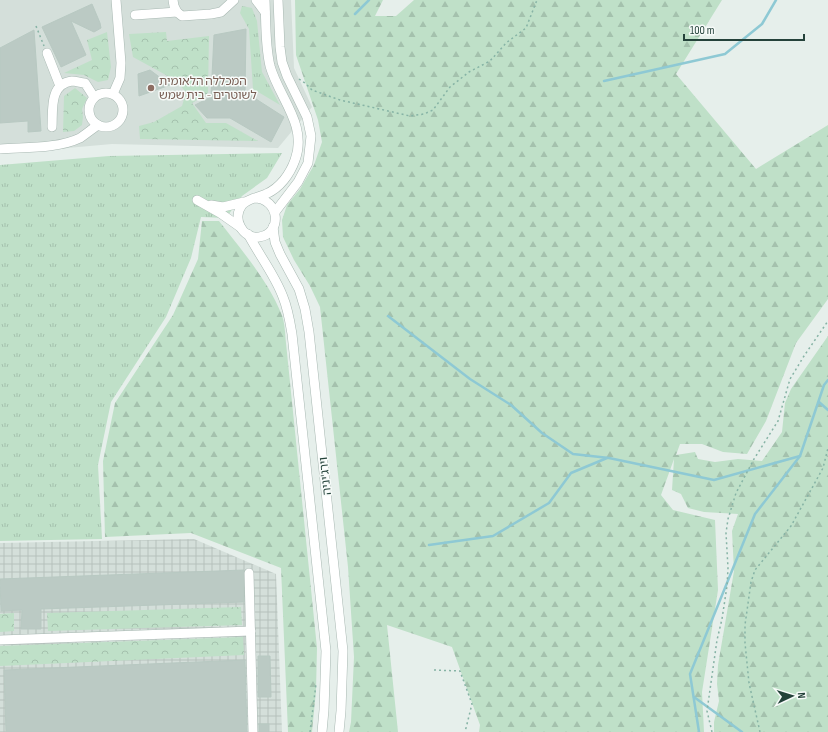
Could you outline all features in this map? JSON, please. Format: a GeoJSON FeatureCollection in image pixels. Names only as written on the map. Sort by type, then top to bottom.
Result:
{"type":"FeatureCollection","features":[{"type":"Feature","properties":{"kind":"street"},"geometry":{"type":"LineString","coordinates":[[113,94],[120,78],[121,63],[116,0]]}},
{"type":"Feature","properties":{"kind":"street"},"geometry":{"type":"LineString","coordinates":[[173,0],[177,12],[182,16],[222,12],[234,0]]}},
{"type":"Feature","properties":{"kind":"street"},"geometry":{"type":"LineString","coordinates":[[256,0],[265,12]]}},
{"type":"Feature","properties":{"kind":"street"},"geometry":{"type":"LineString","coordinates":[[254,198],[259,198],[269,203],[275,212],[276,217],[273,227],[265,235],[253,236],[248,234],[220,213],[200,202],[223,207],[244,202],[254,198],[268,194],[278,187],[288,175],[296,159],[298,137],[295,121],[275,81],[270,65],[267,48],[265,0]]}},
{"type":"Feature","properties":{"kind":"street"},"geometry":{"type":"LineString","coordinates":[[275,212],[302,176],[308,163],[311,136],[307,117],[287,76],[282,62],[278,0]]}},
{"type":"Feature","properties":{"kind":"street"},"geometry":{"type":"LineString","coordinates":[[135,15],[177,12]]}},
{"type":"Feature","properties":{"kind":"street"},"geometry":{"type":"LineString","coordinates":[[47,53],[60,86]]}},
{"type":"Feature","properties":{"kind":"street"},"geometry":{"type":"LineString","coordinates":[[52,127],[53,97],[60,86],[72,81],[85,84],[94,97]]}},
{"type":"Feature","properties":{"kind":"street"},"geometry":{"type":"LineString","coordinates":[[108,92],[113,94],[121,100],[124,106],[122,118],[116,125],[110,127],[98,125],[93,122],[89,114],[90,102],[94,97],[102,93],[108,92]]}},
{"type":"Feature","properties":{"kind":"street"},"geometry":{"type":"LineString","coordinates":[[0,149],[52,146],[80,138],[98,125]]}},
{"type":"Feature","properties":{"kind":"street"},"geometry":{"type":"LineString","coordinates":[[240,227],[237,216],[244,202]]}},
{"type":"Feature","properties":{"kind":"street","name":"וירג'יניה"},"geometry":{"type":"LineString","coordinates":[[273,227],[275,242],[280,254],[299,289],[305,309],[309,332],[343,651],[339,732]]}},
{"type":"Feature","properties":{"kind":"street","name":"וירג'יניה"},"geometry":{"type":"LineString","coordinates":[[248,234],[283,296],[289,313],[325,644],[324,710],[322,732]]}},
{"type":"Feature","properties":{"kind":"street"},"geometry":{"type":"LineString","coordinates":[[249,573],[253,732]]}},
{"type":"Feature","properties":{"kind":"street"},"geometry":{"type":"LineString","coordinates":[[0,640],[251,631]]}},
{"type":"Feature","properties":{"kind":"path"},"geometry":{"type":"LineString","coordinates":[[287,76],[297,78],[312,90],[340,100],[410,116],[424,114],[433,110],[450,86],[469,72],[490,61],[506,43],[526,28],[537,0]]}},
{"type":"Feature","properties":{"kind":"path"},"geometry":{"type":"LineString","coordinates":[[36,26],[47,53]]}},
{"type":"Feature","properties":{"kind":"path"},"geometry":{"type":"LineString","coordinates":[[712,732],[707,711],[717,640],[722,620],[727,586],[728,568],[726,533],[728,519],[736,493],[754,459],[778,421],[790,379],[828,321]]}},
{"type":"Feature","properties":{"kind":"path"},"geometry":{"type":"LineString","coordinates":[[760,732],[749,683],[745,643],[745,625],[751,582],[755,570],[791,526],[823,468],[828,448]]}},
{"type":"Feature","properties":{"kind":"path"},"geometry":{"type":"LineString","coordinates":[[434,670],[460,671],[472,704],[465,732]]}},
{"type":"Feature","properties":{"kind":"shaded area","name":"המכללה הלאומית לשוטרים - בית שמש"},"geometry":{"type":"Polygon","coordinates":[[[0,0],[291,0],[294,68],[312,107],[278,148],[112,144],[0,154],[0,0]]]}},
{"type":"Feature","properties":{"kind":"shaded area"},"geometry":{"type":"Polygon","coordinates":[[[194,539],[276,574],[282,732],[0,732],[0,543],[194,539]]]}},
{"type":"Feature","properties":{"kind":"green space"},"geometry":{"type":"Polygon","coordinates":[[[295,0],[383,0],[375,16],[396,16],[414,0],[722,0],[676,74],[756,169],[828,125],[828,299],[796,343],[766,421],[747,454],[723,452],[702,444],[680,444],[676,455],[695,452],[698,459],[715,462],[738,459],[762,461],[782,432],[785,403],[791,389],[828,336],[828,732],[714,732],[714,722],[719,701],[717,684],[718,665],[734,571],[732,531],[738,514],[704,512],[688,508],[681,494],[672,490],[674,459],[661,495],[673,510],[715,520],[718,590],[702,692],[704,732],[479,732],[480,725],[452,647],[387,625],[398,732],[349,732],[351,722],[354,657],[348,567],[320,307],[283,237],[282,220],[287,205],[300,189],[314,165],[322,142],[318,120],[296,55],[295,0]]]}},
{"type":"Feature","properties":{"kind":"green space"},"geometry":{"type":"Polygon","coordinates":[[[242,6],[252,8],[257,21],[262,72],[280,105],[253,89],[249,29],[240,13],[242,6]]]}},
{"type":"Feature","properties":{"kind":"green space"},"geometry":{"type":"Polygon","coordinates":[[[107,32],[111,67],[108,80],[98,82],[84,75],[64,73],[92,60],[87,40],[107,32]]]}},
{"type":"Feature","properties":{"kind":"green space"},"geometry":{"type":"Polygon","coordinates":[[[166,32],[167,41],[209,36],[208,93],[192,103],[206,123],[226,123],[258,141],[140,139],[139,126],[154,122],[182,106],[186,92],[175,80],[133,57],[129,34],[166,32]]]}},
{"type":"Feature","properties":{"kind":"green space"},"geometry":{"type":"Polygon","coordinates":[[[75,88],[87,98],[82,109],[82,125],[74,131],[63,132],[64,96],[75,88]]]}},
{"type":"Feature","properties":{"kind":"green space"},"geometry":{"type":"Polygon","coordinates":[[[282,153],[267,178],[242,196],[226,218],[201,217],[191,258],[166,317],[111,402],[98,465],[102,539],[0,541],[0,165],[109,156],[282,153]]]}},
{"type":"Feature","properties":{"kind":"green space"},"geometry":{"type":"Polygon","coordinates":[[[202,221],[219,221],[269,289],[283,320],[317,648],[316,691],[312,732],[288,732],[281,568],[191,533],[105,537],[103,461],[115,403],[173,315],[198,259],[202,221]]]}},
{"type":"Feature","properties":{"kind":"green space"},"geometry":{"type":"Polygon","coordinates":[[[241,607],[242,625],[48,631],[47,613],[241,607]]]}},
{"type":"Feature","properties":{"kind":"green space"},"geometry":{"type":"Polygon","coordinates":[[[14,613],[14,631],[0,632],[0,614],[14,613]]]}},
{"type":"Feature","properties":{"kind":"green space"},"geometry":{"type":"Polygon","coordinates":[[[243,637],[244,655],[0,666],[0,646],[243,637]]]}},
{"type":"Feature","properties":{"kind":"building"},"geometry":{"type":"Polygon","coordinates":[[[92,4],[101,28],[94,32],[71,21],[86,55],[61,67],[42,27],[92,4]]]}},
{"type":"Feature","properties":{"kind":"building"},"geometry":{"type":"Polygon","coordinates":[[[246,29],[245,92],[284,117],[271,142],[230,118],[207,118],[195,105],[211,97],[214,35],[246,29]]]}},
{"type":"Feature","properties":{"kind":"building"},"geometry":{"type":"Polygon","coordinates":[[[34,30],[41,131],[28,132],[28,121],[0,123],[0,48],[34,30]]]}},
{"type":"Feature","properties":{"kind":"building"},"geometry":{"type":"Polygon","coordinates":[[[150,70],[170,85],[139,96],[138,74],[150,70]]]}},
{"type":"Feature","properties":{"kind":"building"},"geometry":{"type":"Polygon","coordinates":[[[244,570],[244,602],[41,609],[41,629],[21,629],[22,610],[1,611],[0,579],[244,570]]]}},
{"type":"Feature","properties":{"kind":"building"},"geometry":{"type":"Polygon","coordinates":[[[258,656],[270,656],[271,697],[258,697],[258,656]]]}},
{"type":"Feature","properties":{"kind":"building"},"geometry":{"type":"Polygon","coordinates":[[[245,660],[247,732],[6,732],[4,670],[245,660]]]}},
{"type":"Feature","properties":{"kind":"building"},"geometry":{"type":"Polygon","coordinates":[[[259,724],[269,724],[269,732],[259,732],[259,724]]]}},
{"type":"Feature","properties":{"kind":"waterway"},"geometry":{"type":"LineString","coordinates":[[355,14],[369,0]]}},
{"type":"Feature","properties":{"kind":"waterway"},"geometry":{"type":"LineString","coordinates":[[604,81],[725,54],[762,24],[776,0]]}},
{"type":"Feature","properties":{"kind":"waterway"},"geometry":{"type":"LineString","coordinates":[[388,316],[470,379],[511,405],[542,433],[573,454],[609,458],[714,480],[800,456]]}},
{"type":"Feature","properties":{"kind":"waterway"},"geometry":{"type":"LineString","coordinates":[[699,732],[690,674],[755,514],[800,456],[824,385],[828,380]]}},
{"type":"Feature","properties":{"kind":"waterway"},"geometry":{"type":"LineString","coordinates":[[819,402],[828,410]]}},
{"type":"Feature","properties":{"kind":"waterway"},"geometry":{"type":"LineString","coordinates":[[429,545],[493,536],[549,503],[571,473],[607,458]]}},
{"type":"Feature","properties":{"kind":"waterway"},"geometry":{"type":"LineString","coordinates":[[694,697],[742,732]]}},
{"type":"Feature","properties":{"kind":"place","name":"המכללה הלאומית לשוטרים - בית שמש"},"geometry":{"type":"Point","coordinates":[151,88]}}]}
